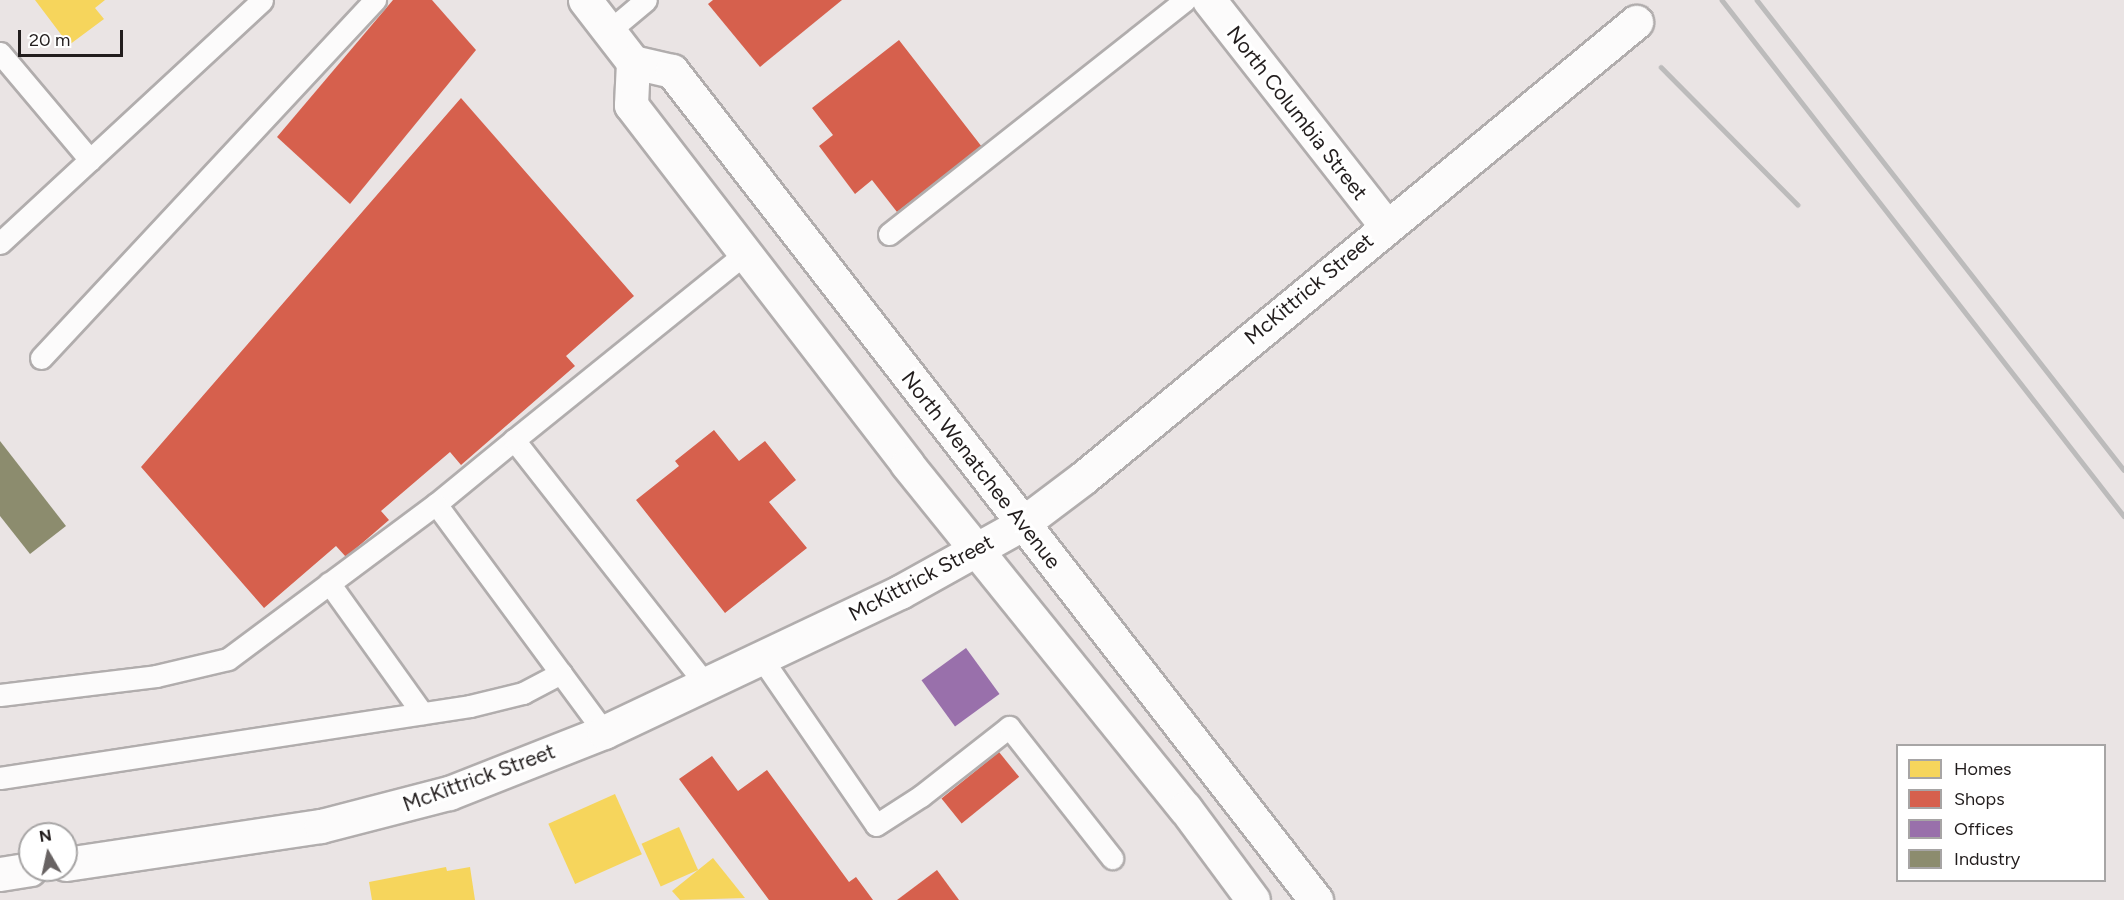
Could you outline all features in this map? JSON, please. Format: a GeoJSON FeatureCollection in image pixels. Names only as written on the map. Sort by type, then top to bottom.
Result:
{"type":"FeatureCollection","features":[{"type":"Feature","properties":{"kind":"main road"},"geometry":{"type":"LineString","coordinates":[[585,0],[633,62],[630,105],[747,252],[976,550],[1185,808],[1253,900]]}},
{"type":"Feature","properties":{"kind":"main road","name":"North Columbia Street"},"geometry":{"type":"LineString","coordinates":[[1209,0],[1386,226]]}},
{"type":"Feature","properties":{"kind":"main road","name":"McKittrick Street"},"geometry":{"type":"LineString","coordinates":[[78,862],[321,826],[405,806],[475,784],[604,732],[706,686],[900,592],[1022,524],[1636,22]]}},
{"type":"Feature","properties":{"kind":"main road","name":"North Wenatchee Avenue"},"geometry":{"type":"LineString","coordinates":[[633,62],[672,71],[1316,900]]}},
{"type":"Feature","properties":{"kind":"main road"},"geometry":{"type":"LineString","coordinates":[[0,874],[18,871]]}},
{"type":"Feature","properties":{"kind":"lane"},"geometry":{"type":"LineString","coordinates":[[0,243],[262,0]]}},
{"type":"Feature","properties":{"kind":"lane"},"geometry":{"type":"LineString","coordinates":[[41,358],[375,0]]}},
{"type":"Feature","properties":{"kind":"lane"},"geometry":{"type":"LineString","coordinates":[[609,31],[646,0]]}},
{"type":"Feature","properties":{"kind":"lane"},"geometry":{"type":"LineString","coordinates":[[889,234],[1185,0]]}},
{"type":"Feature","properties":{"kind":"lane"},"geometry":{"type":"LineString","coordinates":[[0,53],[90,160]]}},
{"type":"Feature","properties":{"kind":"lane"},"geometry":{"type":"LineString","coordinates":[[0,695],[156,675],[228,659],[436,504],[747,252]]}},
{"type":"Feature","properties":{"kind":"lane"},"geometry":{"type":"LineString","coordinates":[[514,440],[706,686]]}},
{"type":"Feature","properties":{"kind":"lane"},"geometry":{"type":"LineString","coordinates":[[436,504],[604,732]]}},
{"type":"Feature","properties":{"kind":"lane"},"geometry":{"type":"LineString","coordinates":[[328,584],[422,713]]}},
{"type":"Feature","properties":{"kind":"lane"},"geometry":{"type":"LineString","coordinates":[[762,659],[876,825],[921,796],[1009,727],[1112,858]]}},
{"type":"Feature","properties":{"kind":"lane"},"geometry":{"type":"LineString","coordinates":[[0,778],[422,713],[523,693],[561,673]]}},
{"type":"Feature","properties":{"kind":"building: Homes"},"geometry":{"type":"Polygon","coordinates":[[[35,0],[105,0],[95,8],[104,19],[69,45],[35,0]]]}},
{"type":"Feature","properties":{"kind":"building: Homes"},"geometry":{"type":"Polygon","coordinates":[[[615,794],[642,854],[575,884],[548,824],[615,794]]]}},
{"type":"Feature","properties":{"kind":"building: Homes"},"geometry":{"type":"Polygon","coordinates":[[[679,827],[698,870],[661,887],[642,844],[679,827]]]}},
{"type":"Feature","properties":{"kind":"building: Homes"},"geometry":{"type":"Polygon","coordinates":[[[713,858],[745,898],[680,900],[672,891],[713,858]]]}},
{"type":"Feature","properties":{"kind":"building: Homes"},"geometry":{"type":"Polygon","coordinates":[[[446,867],[447,871],[470,867],[475,900],[372,900],[369,882],[446,867]]]}},
{"type":"Feature","properties":{"kind":"building: Shops"},"geometry":{"type":"Polygon","coordinates":[[[393,0],[432,0],[476,50],[350,204],[277,137],[393,0]]]}},
{"type":"Feature","properties":{"kind":"building: Shops"},"geometry":{"type":"Polygon","coordinates":[[[713,0],[842,0],[760,67],[708,4],[713,0]]]}},
{"type":"Feature","properties":{"kind":"building: Shops"},"geometry":{"type":"Polygon","coordinates":[[[899,40],[982,147],[897,212],[872,180],[855,194],[819,146],[833,135],[812,108],[899,40]]]}},
{"type":"Feature","properties":{"kind":"building: Shops"},"geometry":{"type":"Polygon","coordinates":[[[461,98],[634,296],[566,356],[575,366],[461,465],[450,452],[381,511],[389,520],[346,557],[336,546],[264,608],[141,467],[461,98]]]}},
{"type":"Feature","properties":{"kind":"building: Shops"},"geometry":{"type":"Polygon","coordinates":[[[714,430],[739,461],[765,441],[796,480],[769,502],[807,548],[725,613],[636,500],[679,466],[675,461],[714,430]]]}},
{"type":"Feature","properties":{"kind":"building: Shops"},"geometry":{"type":"Polygon","coordinates":[[[999,752],[1019,777],[962,823],[941,799],[999,752]]]}},
{"type":"Feature","properties":{"kind":"building: Shops"},"geometry":{"type":"Polygon","coordinates":[[[712,756],[738,791],[767,770],[849,882],[856,877],[873,900],[769,900],[679,779],[712,756]]]}},
{"type":"Feature","properties":{"kind":"building: Shops"},"geometry":{"type":"Polygon","coordinates":[[[937,870],[959,900],[897,900],[937,870]]]}},
{"type":"Feature","properties":{"kind":"building: Offices"},"geometry":{"type":"Polygon","coordinates":[[[966,648],[1000,694],[955,726],[922,680],[966,648]]]}},
{"type":"Feature","properties":{"kind":"building: Industry"},"geometry":{"type":"Polygon","coordinates":[[[0,441],[66,526],[30,554],[0,516],[0,441]]]}},
{"type":"Feature","properties":{"kind":"railway"},"geometry":{"type":"LineString","coordinates":[[1722,0],[2124,516]]}},
{"type":"Feature","properties":{"kind":"railway"},"geometry":{"type":"LineString","coordinates":[[1757,0],[2124,470]]}},
{"type":"Feature","properties":{"kind":"railway"},"geometry":{"type":"LineString","coordinates":[[1661,67],[1798,205]]}}]}
